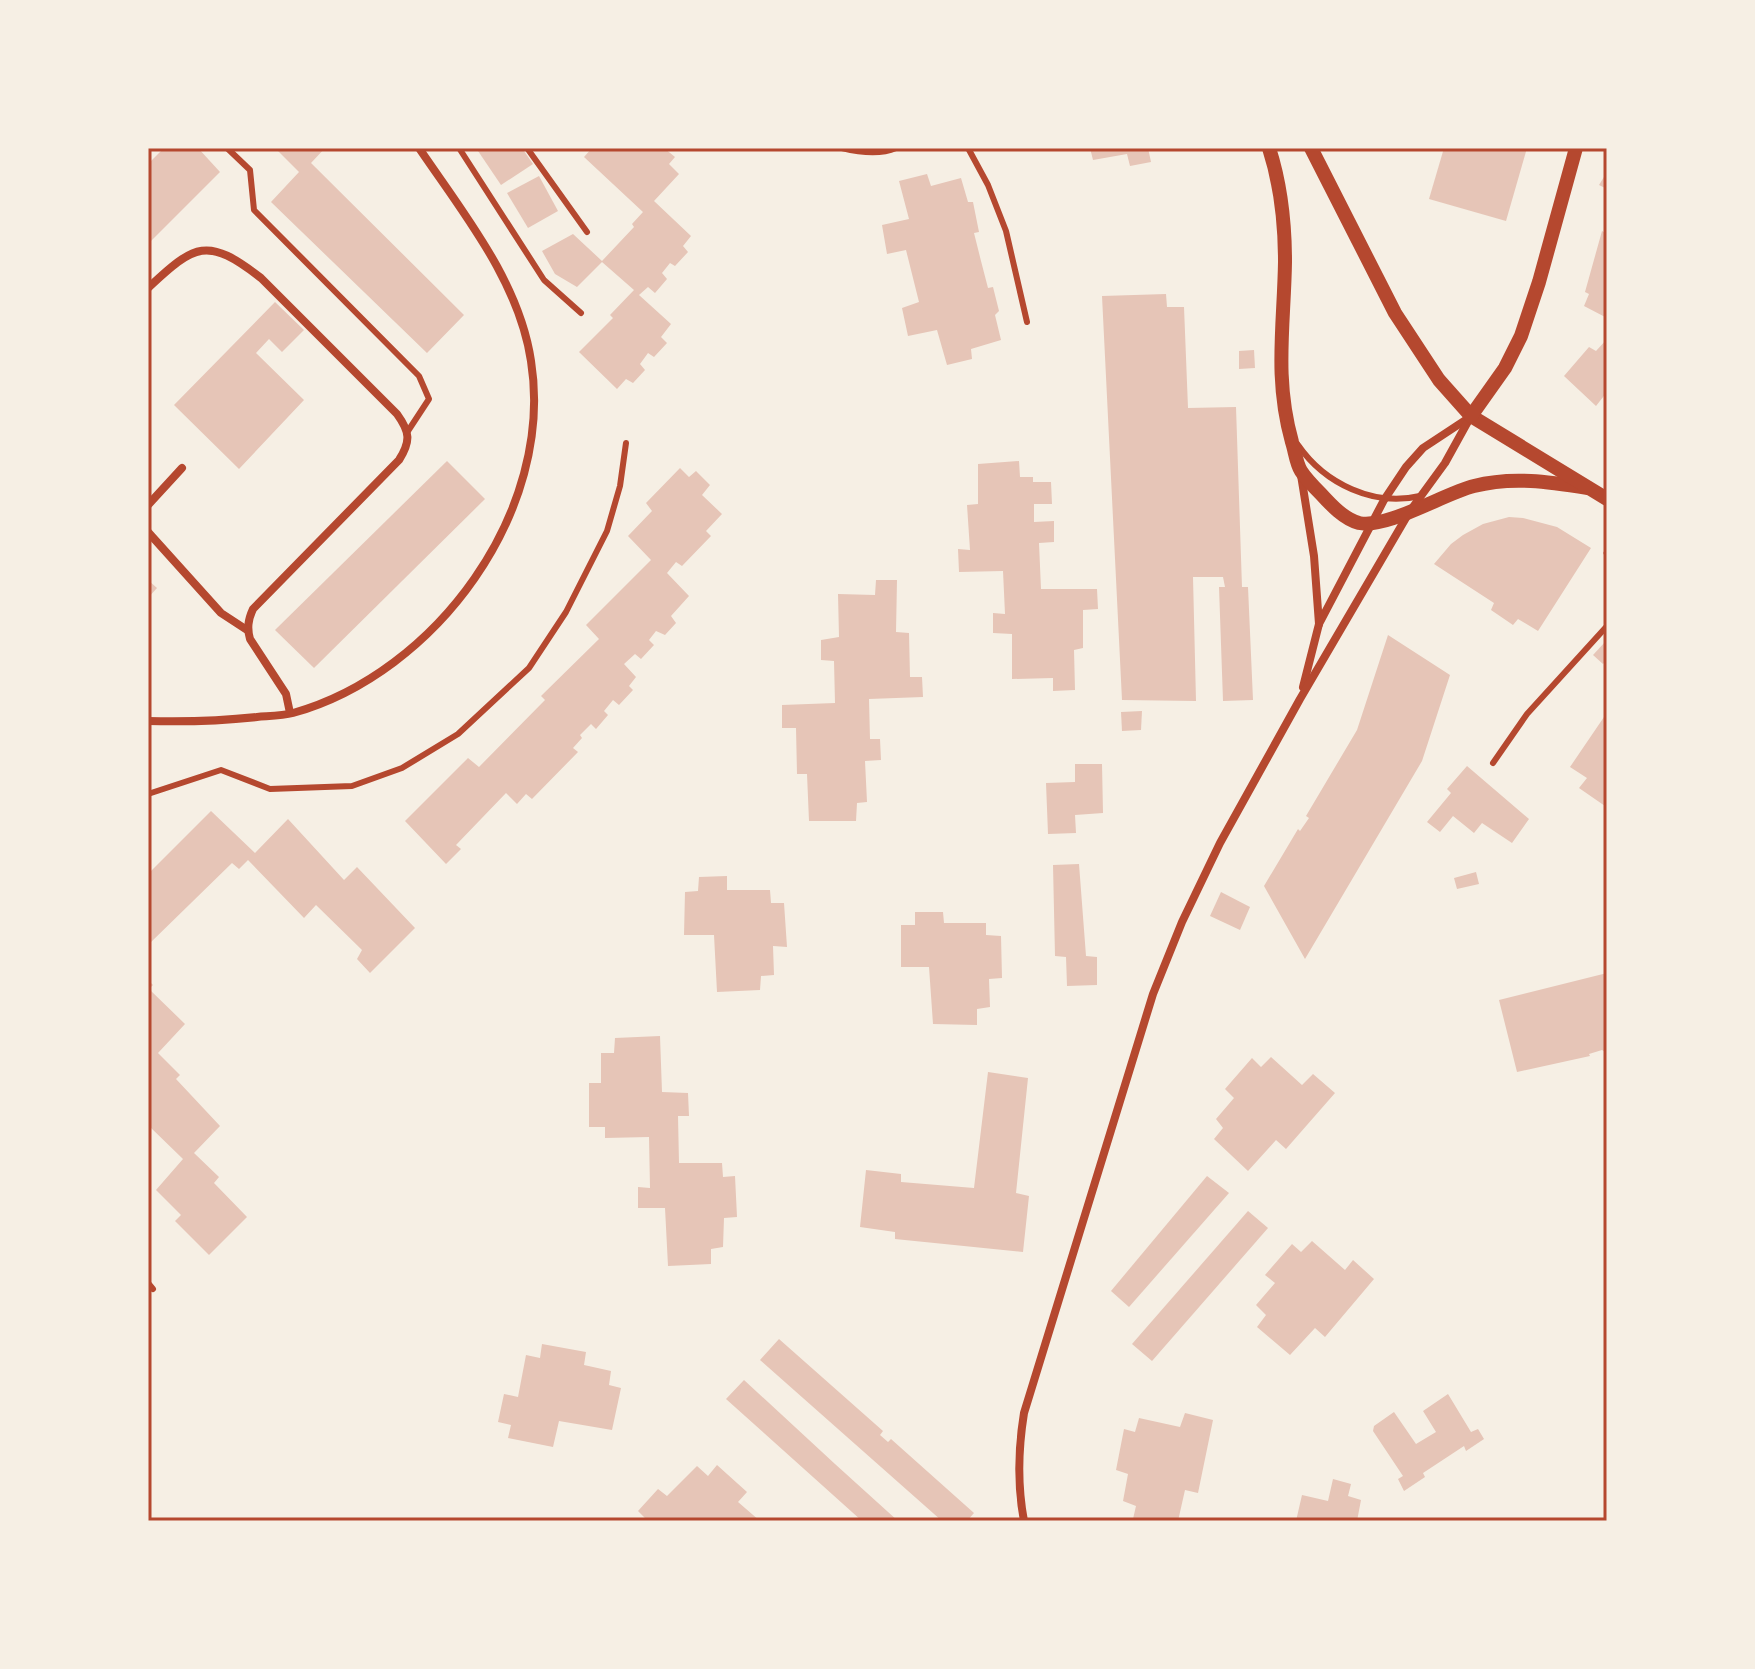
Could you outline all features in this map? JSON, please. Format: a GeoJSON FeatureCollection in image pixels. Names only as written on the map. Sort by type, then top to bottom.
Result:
{"type":"FeatureCollection","features":[{"type":"Feature","properties":{"kind":"street"},"geometry":{"type":"LineString","coordinates":[[148,721],[205,722],[290,713],[364,683],[391,664],[467,591],[503,534],[529,449],[534,401],[531,360],[520,317],[498,269],[419,148]]}},
{"type":"Feature","properties":{"kind":"street"},"geometry":{"type":"LineString","coordinates":[[1269,148],[1283,205],[1285,262],[1280,329],[1281,383],[1314,556],[1319,624]]}},
{"type":"Feature","properties":{"kind":"street"},"geometry":{"type":"LineString","coordinates":[[1311,148],[1395,313],[1439,380],[1471,416],[1607,499]]}},
{"type":"Feature","properties":{"kind":"street"},"geometry":{"type":"LineString","coordinates":[[1024,1521],[1018,1490],[1024,1413],[1153,994],[1182,922],[1220,843],[1300,699],[1410,511],[1445,463],[1471,416],[1505,368],[1521,336],[1576,148]]}},
{"type":"Feature","properties":{"kind":"street"},"geometry":{"type":"LineString","coordinates":[[148,288],[177,261],[195,250],[217,251],[238,260],[261,278],[387,403],[408,431],[408,445],[399,460],[253,609],[247,630],[250,639],[286,694],[290,713]]}},
{"type":"Feature","properties":{"kind":"street"},"geometry":{"type":"LineString","coordinates":[[1300,699],[1319,624],[1370,523],[1406,467],[1423,448],[1471,416]]}},
{"type":"Feature","properties":{"kind":"street"},"geometry":{"type":"LineString","coordinates":[[148,505],[182,468]]}},
{"type":"Feature","properties":{"kind":"street"},"geometry":{"type":"LineString","coordinates":[[1300,470],[1338,512],[1360,523],[1410,511],[1472,486],[1499,481],[1540,480],[1588,488]]}},
{"type":"Feature","properties":{"kind":"street"},"geometry":{"type":"LineString","coordinates":[[148,532],[221,613],[247,630]]}},
{"type":"Feature","properties":{"kind":"lane"},"geometry":{"type":"LineString","coordinates":[[227,148],[250,170],[254,210],[419,376],[429,399],[408,431]]}},
{"type":"Feature","properties":{"kind":"lane"},"geometry":{"type":"LineString","coordinates":[[459,148],[544,280],[581,313]]}},
{"type":"Feature","properties":{"kind":"lane"},"geometry":{"type":"LineString","coordinates":[[527,148],[587,232]]}},
{"type":"Feature","properties":{"kind":"lane"},"geometry":{"type":"LineString","coordinates":[[842,148],[856,152],[891,151],[896,148]]}},
{"type":"Feature","properties":{"kind":"lane"},"geometry":{"type":"LineString","coordinates":[[968,148],[988,185],[1006,231],[1027,322]]}},
{"type":"Feature","properties":{"kind":"lane"},"geometry":{"type":"LineString","coordinates":[[1289,433],[1321,472],[1344,486],[1384,500],[1420,496]]}},
{"type":"Feature","properties":{"kind":"lane"},"geometry":{"type":"LineString","coordinates":[[148,794],[221,770],[270,789],[352,786],[402,768],[458,734],[529,668],[566,612],[607,531],[620,486],[626,443]]}},
{"type":"Feature","properties":{"kind":"lane"},"geometry":{"type":"LineString","coordinates":[[1493,763],[1527,714],[1607,626]]}},
{"type":"Feature","properties":{"kind":"lane"},"geometry":{"type":"LineString","coordinates":[[148,1283],[153,1289]]}},
{"type":"Feature","properties":{"kind":"building"},"geometry":{"type":"Polygon","coordinates":[[[164,148],[198,148],[220,172],[148,244],[148,164],[164,148]]]}},
{"type":"Feature","properties":{"kind":"building"},"geometry":{"type":"Polygon","coordinates":[[[275,148],[325,148],[311,163],[464,315],[427,353],[271,202],[299,172],[275,148]]]}},
{"type":"Feature","properties":{"kind":"building"},"geometry":{"type":"Polygon","coordinates":[[[476,148],[522,148],[533,164],[501,185],[476,148]]]}},
{"type":"Feature","properties":{"kind":"building"},"geometry":{"type":"Polygon","coordinates":[[[592,148],[664,148],[675,157],[669,164],[679,174],[654,201],[691,236],[683,246],[688,252],[675,266],[670,263],[662,273],[667,279],[655,293],[648,287],[639,295],[671,324],[661,337],[667,343],[654,357],[648,353],[640,364],[645,370],[633,383],[626,379],[617,389],[579,352],[613,318],[610,315],[634,290],[602,262],[577,287],[555,274],[542,251],[573,234],[602,261],[634,227],[632,224],[643,212],[584,157],[592,148]]]}},
{"type":"Feature","properties":{"kind":"building"},"geometry":{"type":"Polygon","coordinates":[[[1090,148],[1148,148],[1151,162],[1130,166],[1127,154],[1093,160],[1090,148]]]}},
{"type":"Feature","properties":{"kind":"building"},"geometry":{"type":"Polygon","coordinates":[[[1444,148],[1527,148],[1506,221],[1429,199],[1444,148]]]}},
{"type":"Feature","properties":{"kind":"building"},"geometry":{"type":"Polygon","coordinates":[[[1607,172],[1607,189],[1599,185],[1607,172]]]}},
{"type":"Feature","properties":{"kind":"building"},"geometry":{"type":"Polygon","coordinates":[[[927,174],[931,186],[961,178],[968,202],[973,202],[979,232],[974,233],[988,288],[993,287],[999,311],[995,315],[1001,340],[971,349],[972,359],[947,365],[937,330],[908,336],[902,308],[919,302],[906,250],[887,254],[882,225],[909,219],[899,181],[927,174]]]}},
{"type":"Feature","properties":{"kind":"building"},"geometry":{"type":"Polygon","coordinates":[[[539,176],[558,211],[528,228],[507,193],[539,176]]]}},
{"type":"Feature","properties":{"kind":"building"},"geometry":{"type":"Polygon","coordinates":[[[1602,231],[1607,234],[1607,318],[1584,306],[1602,231]]]}},
{"type":"Feature","properties":{"kind":"building"},"geometry":{"type":"Polygon","coordinates":[[[1166,294],[1167,307],[1184,307],[1188,408],[1236,407],[1242,587],[1248,587],[1253,700],[1223,701],[1219,587],[1225,587],[1223,577],[1193,577],[1196,701],[1122,700],[1102,296],[1166,294]]]}},
{"type":"Feature","properties":{"kind":"building"},"geometry":{"type":"Polygon","coordinates":[[[275,302],[304,330],[282,352],[269,339],[256,353],[304,400],[239,469],[174,405],[275,302]]]}},
{"type":"Feature","properties":{"kind":"building"},"geometry":{"type":"Polygon","coordinates":[[[1607,339],[1607,392],[1596,406],[1564,376],[1589,347],[1596,351],[1607,339]]]}},
{"type":"Feature","properties":{"kind":"building"},"geometry":{"type":"Polygon","coordinates":[[[1254,350],[1255,368],[1239,369],[1239,351],[1254,350]]]}},
{"type":"Feature","properties":{"kind":"building"},"geometry":{"type":"Polygon","coordinates":[[[447,461],[485,499],[314,668],[275,630],[447,461]]]}},
{"type":"Feature","properties":{"kind":"building"},"geometry":{"type":"Polygon","coordinates":[[[1019,461],[1020,477],[1033,477],[1033,482],[1051,482],[1052,504],[1034,504],[1034,522],[1054,521],[1054,542],[1039,543],[1041,589],[1097,589],[1098,609],[1083,610],[1083,648],[1074,650],[1075,690],[1053,691],[1053,678],[1012,679],[1012,634],[993,633],[993,613],[1005,614],[1003,571],[959,572],[958,549],[970,550],[967,505],[978,504],[978,464],[1019,461]]]}},
{"type":"Feature","properties":{"kind":"building"},"geometry":{"type":"Polygon","coordinates":[[[680,468],[689,477],[696,471],[710,485],[702,495],[722,514],[706,531],[711,536],[682,566],[676,562],[667,573],[689,596],[671,616],[676,623],[665,635],[656,631],[649,640],[654,645],[641,659],[635,654],[624,664],[636,677],[629,686],[633,690],[619,705],[613,700],[604,711],[608,715],[596,729],[591,724],[580,735],[582,738],[573,748],[578,752],[532,799],[526,794],[517,804],[506,793],[456,845],[461,849],[446,864],[405,821],[468,758],[479,767],[545,700],[541,696],[599,639],[586,625],[651,560],[628,536],[652,511],[646,503],[680,468]]]}},
{"type":"Feature","properties":{"kind":"building"},"geometry":{"type":"Polygon","coordinates":[[[1509,517],[1557,527],[1591,548],[1538,631],[1518,619],[1513,625],[1491,610],[1494,603],[1434,564],[1463,535],[1483,524],[1509,517]]]}},
{"type":"Feature","properties":{"kind":"building"},"geometry":{"type":"Polygon","coordinates":[[[148,580],[157,588],[148,598],[148,580]]]}},
{"type":"Feature","properties":{"kind":"building"},"geometry":{"type":"Polygon","coordinates":[[[876,580],[897,580],[896,632],[909,633],[910,677],[922,677],[923,697],[869,699],[870,739],[880,739],[881,760],[865,761],[867,802],[857,803],[856,821],[809,821],[807,774],[797,774],[796,728],[782,728],[782,705],[835,703],[834,661],[821,660],[821,640],[839,637],[838,594],[875,595],[876,580]]]}},
{"type":"Feature","properties":{"kind":"building"},"geometry":{"type":"Polygon","coordinates":[[[1388,635],[1450,675],[1422,761],[1305,959],[1264,886],[1298,829],[1300,831],[1309,818],[1306,816],[1357,730],[1388,635]]]}},
{"type":"Feature","properties":{"kind":"building"},"geometry":{"type":"Polygon","coordinates":[[[1605,642],[1607,660],[1603,664],[1593,655],[1605,642]]]}},
{"type":"Feature","properties":{"kind":"building"},"geometry":{"type":"Polygon","coordinates":[[[1142,711],[1141,730],[1122,731],[1121,712],[1142,711]]]}},
{"type":"Feature","properties":{"kind":"building"},"geometry":{"type":"Polygon","coordinates":[[[1604,717],[1607,719],[1605,806],[1579,788],[1587,778],[1570,767],[1604,717]]]}},
{"type":"Feature","properties":{"kind":"building"},"geometry":{"type":"Polygon","coordinates":[[[1075,764],[1102,764],[1103,813],[1075,815],[1076,833],[1048,834],[1046,783],[1075,782],[1075,764]]]}},
{"type":"Feature","properties":{"kind":"building"},"geometry":{"type":"Polygon","coordinates":[[[1467,766],[1529,819],[1512,843],[1482,823],[1474,833],[1453,816],[1440,832],[1427,822],[1451,793],[1447,789],[1467,766]]]}},
{"type":"Feature","properties":{"kind":"building"},"geometry":{"type":"Polygon","coordinates":[[[211,811],[255,853],[288,819],[344,880],[357,867],[415,928],[370,973],[357,959],[362,950],[316,905],[304,918],[248,860],[239,869],[232,863],[148,945],[148,874],[211,811]]]}},
{"type":"Feature","properties":{"kind":"building"},"geometry":{"type":"Polygon","coordinates":[[[1079,864],[1086,956],[1097,957],[1097,985],[1067,986],[1066,957],[1055,956],[1053,865],[1079,864]]]}},
{"type":"Feature","properties":{"kind":"building"},"geometry":{"type":"Polygon","coordinates":[[[1476,872],[1479,884],[1457,889],[1454,878],[1476,872]]]}},
{"type":"Feature","properties":{"kind":"building"},"geometry":{"type":"Polygon","coordinates":[[[727,876],[727,890],[770,890],[771,903],[784,903],[787,947],[773,946],[774,975],[761,976],[760,990],[717,992],[714,935],[684,935],[685,892],[698,891],[699,877],[727,876]]]}},
{"type":"Feature","properties":{"kind":"building"},"geometry":{"type":"Polygon","coordinates":[[[1221,892],[1250,907],[1240,930],[1210,916],[1221,892]]]}},
{"type":"Feature","properties":{"kind":"building"},"geometry":{"type":"Polygon","coordinates":[[[915,912],[943,912],[944,923],[986,923],[986,935],[1001,936],[1002,978],[989,979],[990,1007],[977,1009],[977,1025],[933,1024],[929,967],[901,967],[901,925],[915,925],[915,912]]]}},
{"type":"Feature","properties":{"kind":"building"},"geometry":{"type":"Polygon","coordinates":[[[1607,973],[1607,1053],[1602,1050],[1590,1056],[1517,1072],[1499,1000],[1607,973]]]}},
{"type":"Feature","properties":{"kind":"building"},"geometry":{"type":"Polygon","coordinates":[[[148,980],[153,985],[149,989],[185,1024],[158,1053],[180,1075],[176,1079],[220,1126],[194,1153],[219,1177],[214,1183],[247,1217],[209,1255],[175,1221],[181,1215],[156,1190],[183,1159],[148,1125],[148,980]]]}},
{"type":"Feature","properties":{"kind":"building"},"geometry":{"type":"Polygon","coordinates":[[[660,1036],[662,1092],[688,1093],[689,1116],[678,1116],[679,1163],[722,1163],[723,1177],[735,1176],[737,1217],[724,1218],[723,1247],[711,1249],[711,1264],[668,1266],[665,1208],[638,1208],[638,1187],[650,1188],[649,1137],[605,1138],[605,1127],[589,1127],[589,1083],[601,1083],[601,1053],[614,1053],[615,1038],[660,1036]]]}},
{"type":"Feature","properties":{"kind":"building"},"geometry":{"type":"Polygon","coordinates":[[[1271,1057],[1302,1085],[1313,1074],[1335,1093],[1286,1149],[1276,1140],[1248,1171],[1214,1139],[1223,1128],[1216,1119],[1234,1098],[1225,1089],[1252,1058],[1261,1067],[1271,1057]]]}},
{"type":"Feature","properties":{"kind":"building"},"geometry":{"type":"Polygon","coordinates":[[[988,1072],[1028,1078],[1016,1193],[1029,1196],[1023,1252],[895,1239],[895,1232],[860,1227],[866,1170],[901,1174],[901,1182],[974,1188],[988,1072]]]}},
{"type":"Feature","properties":{"kind":"building"},"geometry":{"type":"Polygon","coordinates":[[[1207,1176],[1229,1193],[1129,1307],[1111,1291],[1207,1176]]]}},
{"type":"Feature","properties":{"kind":"building"},"geometry":{"type":"Polygon","coordinates":[[[1248,1211],[1268,1228],[1152,1361],[1132,1344],[1248,1211]]]}},
{"type":"Feature","properties":{"kind":"building"},"geometry":{"type":"Polygon","coordinates":[[[1312,1241],[1345,1270],[1353,1260],[1374,1279],[1325,1337],[1315,1328],[1290,1355],[1257,1327],[1266,1315],[1256,1305],[1275,1283],[1265,1275],[1292,1244],[1301,1252],[1312,1241]]]}},
{"type":"Feature","properties":{"kind":"building"},"geometry":{"type":"Polygon","coordinates":[[[779,1339],[883,1431],[880,1435],[888,1442],[891,1439],[974,1513],[967,1521],[942,1521],[760,1360],[779,1339]]]}},
{"type":"Feature","properties":{"kind":"building"},"geometry":{"type":"Polygon","coordinates":[[[542,1344],[586,1352],[584,1365],[611,1371],[609,1385],[621,1388],[612,1430],[559,1421],[553,1447],[508,1438],[511,1425],[498,1422],[504,1394],[518,1397],[526,1355],[540,1358],[542,1344]]]}},
{"type":"Feature","properties":{"kind":"building"},"geometry":{"type":"Polygon","coordinates":[[[744,1380],[898,1521],[862,1521],[726,1399],[744,1380]]]}},
{"type":"Feature","properties":{"kind":"building"},"geometry":{"type":"Polygon","coordinates":[[[1448,1394],[1471,1432],[1478,1429],[1484,1439],[1466,1451],[1464,1446],[1423,1473],[1425,1477],[1404,1491],[1398,1479],[1403,1476],[1373,1431],[1374,1426],[1394,1412],[1416,1444],[1436,1432],[1423,1411],[1448,1394]]]}},
{"type":"Feature","properties":{"kind":"building"},"geometry":{"type":"Polygon","coordinates":[[[1185,1413],[1213,1420],[1198,1493],[1185,1490],[1178,1521],[1133,1519],[1136,1506],[1123,1501],[1128,1474],[1116,1470],[1124,1429],[1135,1432],[1139,1418],[1180,1427],[1185,1413]]]}},
{"type":"Feature","properties":{"kind":"building"},"geometry":{"type":"Polygon","coordinates":[[[717,1465],[747,1492],[738,1502],[760,1521],[648,1521],[638,1511],[658,1489],[667,1496],[697,1466],[708,1476],[717,1465]]]}},
{"type":"Feature","properties":{"kind":"building"},"geometry":{"type":"Polygon","coordinates":[[[1333,1479],[1351,1484],[1348,1496],[1361,1500],[1357,1521],[1296,1521],[1302,1495],[1328,1501],[1333,1479]]]}}]}
